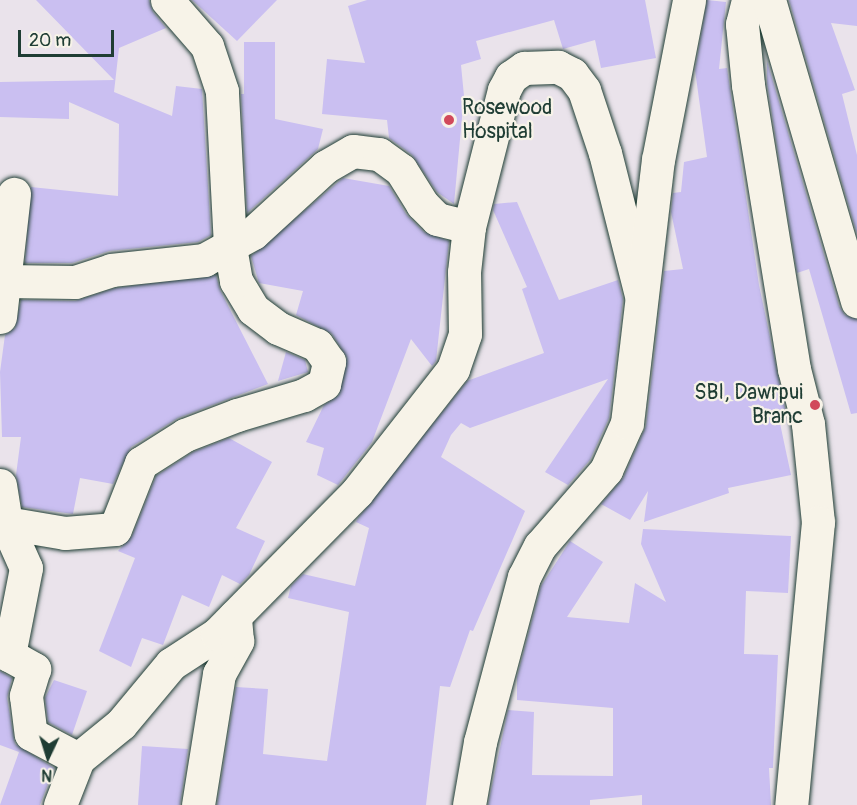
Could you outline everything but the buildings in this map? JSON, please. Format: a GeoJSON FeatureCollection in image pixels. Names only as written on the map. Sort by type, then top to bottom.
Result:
{"type":"FeatureCollection","features":[{"type":"Feature","properties":{"kind":"street"},"geometry":{"type":"LineString","coordinates":[[3,524],[65,532],[115,529],[141,463],[185,435],[237,415],[304,395],[324,384],[329,362],[317,345],[278,328],[253,309],[236,281],[230,246],[222,91],[207,46],[167,0]]}},
{"type":"Feature","properties":{"kind":"street"},"geometry":{"type":"LineString","coordinates":[[469,805],[480,742],[524,578],[540,546],[606,470],[627,423],[641,295],[666,110],[689,0]]}},
{"type":"Feature","properties":{"kind":"street"},"geometry":{"type":"LineString","coordinates":[[748,0],[742,24],[748,85],[794,369],[808,424],[818,522],[791,805]]}},
{"type":"Feature","properties":{"kind":"street"},"geometry":{"type":"LineString","coordinates":[[769,0],[857,301]]}},
{"type":"Feature","properties":{"kind":"street"},"geometry":{"type":"LineString","coordinates":[[60,805],[78,759],[121,723],[171,664],[217,634],[357,492],[453,369],[465,334],[464,272],[469,227],[497,114],[511,77],[524,68],[558,67],[578,82],[593,111],[641,295]]}},
{"type":"Feature","properties":{"kind":"street"},"geometry":{"type":"LineString","coordinates":[[4,280],[75,282],[111,270],[204,260],[274,217],[325,167],[353,151],[379,154],[401,170],[422,204],[438,219],[469,227]]}},
{"type":"Feature","properties":{"kind":"street"},"geometry":{"type":"LineString","coordinates":[[0,317],[14,194]]}},
{"type":"Feature","properties":{"kind":"street"},"geometry":{"type":"LineString","coordinates":[[0,485],[3,524],[26,568],[9,656],[34,669],[26,696],[31,734],[78,759]]}},
{"type":"Feature","properties":{"kind":"street"},"geometry":{"type":"LineString","coordinates":[[198,805],[219,674],[237,641],[235,616]]}},
{"type":"Feature","properties":{"kind":"place","name":"Rosewood Hospital"},"geometry":{"type":"Point","coordinates":[449,120]}},
{"type":"Feature","properties":{"kind":"place","name":"SBI, Dawrpui Branc"},"geometry":{"type":"Point","coordinates":[815,405]}}]}
